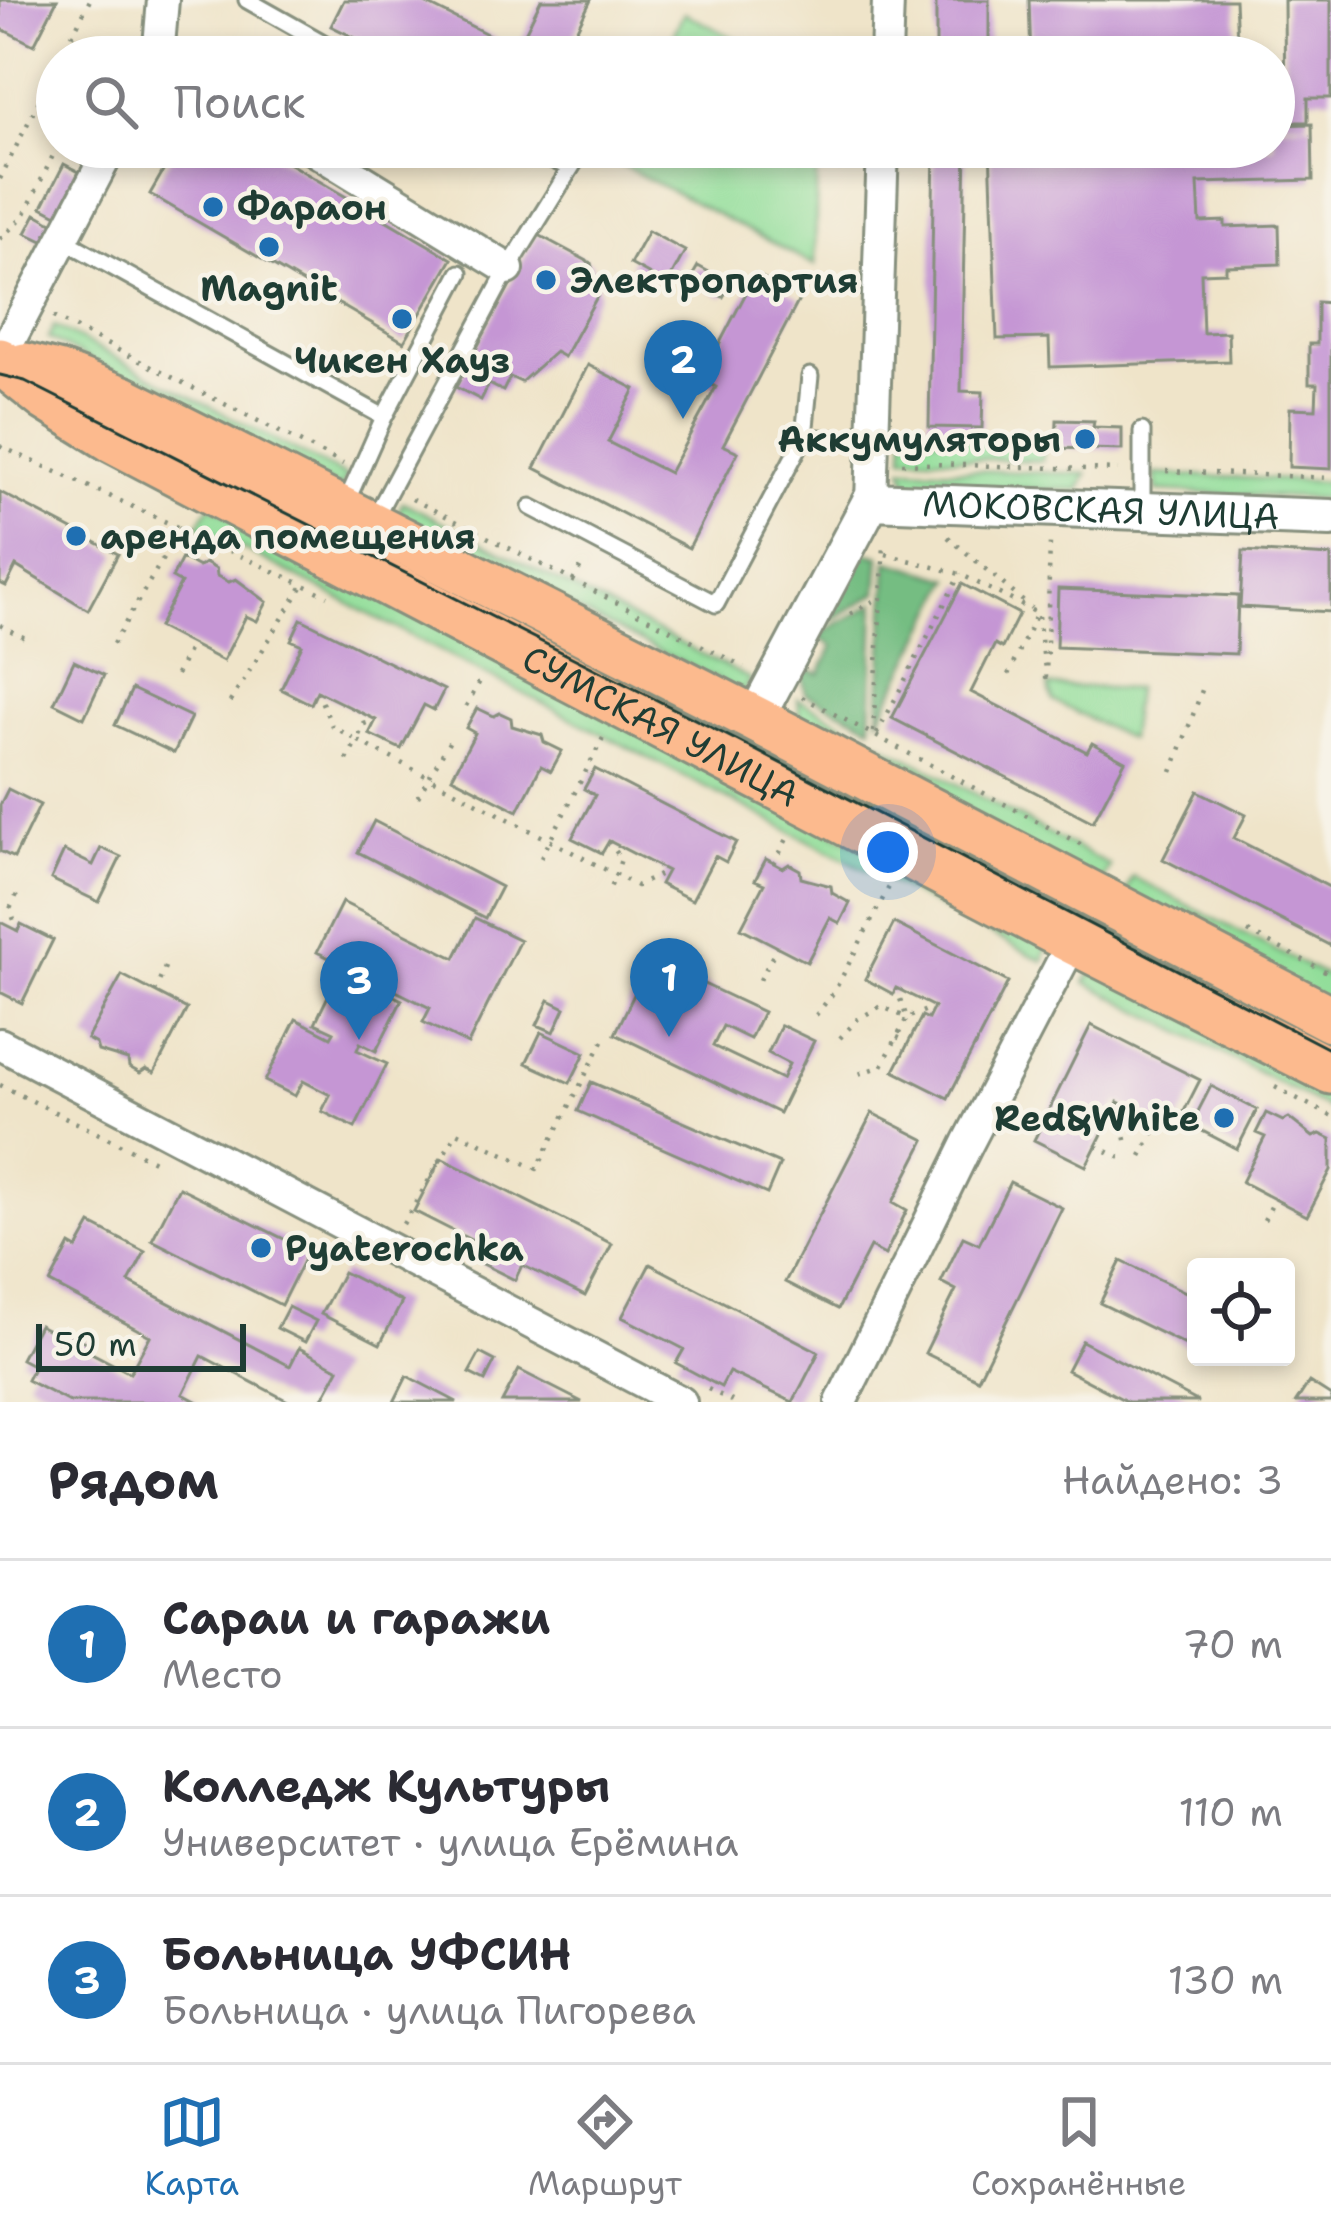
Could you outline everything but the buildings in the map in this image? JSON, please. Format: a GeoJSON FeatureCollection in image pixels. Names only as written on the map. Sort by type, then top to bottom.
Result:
{"type":"FeatureCollection","features":[{"type":"Feature","properties":{"kind":"main road","name":"СУМСКАЯ УЛИЦА"},"geometry":{"type":"LineString","coordinates":[[0,360],[57,374],[123,399],[357,517],[764,700],[1331,1019]]}},
{"type":"Feature","properties":{"kind":"main road","name":"СУМСКАЯ УЛИЦА"},"geometry":{"type":"LineString","coordinates":[[0,360],[46,398],[112,439],[1331,1071]]}},
{"type":"Feature","properties":{"kind":"street"},"geometry":{"type":"LineString","coordinates":[[160,36],[163,0]]}},
{"type":"Feature","properties":{"kind":"street"},"geometry":{"type":"LineString","coordinates":[[887,36],[888,0]]}},
{"type":"Feature","properties":{"kind":"street"},"geometry":{"type":"LineString","coordinates":[[0,360],[100,168]]}},
{"type":"Feature","properties":{"kind":"street"},"geometry":{"type":"LineString","coordinates":[[344,168],[508,268]]}},
{"type":"Feature","properties":{"kind":"street"},"geometry":{"type":"LineString","coordinates":[[764,700],[871,500],[882,168]]}},
{"type":"Feature","properties":{"kind":"street","name":"МОКОВСКАЯ УЛИЦА"},"geometry":{"type":"LineString","coordinates":[[871,500],[1331,518]]}},
{"type":"Feature","properties":{"kind":"street"},"geometry":{"type":"LineString","coordinates":[[841,1402],[1073,941]]}},
{"type":"Feature","properties":{"kind":"street"},"geometry":{"type":"LineString","coordinates":[[0,1044],[681,1402]]}},
{"type":"Feature","properties":{"kind":"lane"},"geometry":{"type":"LineString","coordinates":[[247,0],[311,36]]}},
{"type":"Feature","properties":{"kind":"lane"},"geometry":{"type":"LineString","coordinates":[[357,517],[570,168]]}},
{"type":"Feature","properties":{"kind":"lane"},"geometry":{"type":"LineString","coordinates":[[62,239],[384,417]]}},
{"type":"Feature","properties":{"kind":"lane"},"geometry":{"type":"LineString","coordinates":[[357,517],[384,417],[460,273]]}},
{"type":"Feature","properties":{"kind":"lane"},"geometry":{"type":"LineString","coordinates":[[531,507],[716,604],[804,437],[810,376]]}},
{"type":"Feature","properties":{"kind":"lane"},"geometry":{"type":"LineString","coordinates":[[1142,431],[1142,510]]}},
{"type":"Feature","properties":{"kind":"lane"},"geometry":{"type":"LineString","coordinates":[[804,437],[873,442]]}},
{"type":"Feature","properties":{"kind":"path"},"geometry":{"type":"LineString","coordinates":[[72,36],[90,0]]}},
{"type":"Feature","properties":{"kind":"path"},"geometry":{"type":"LineString","coordinates":[[0,178],[36,107]]}},
{"type":"Feature","properties":{"kind":"path"},"geometry":{"type":"LineString","coordinates":[[0,239],[24,216],[47,168]]}},
{"type":"Feature","properties":{"kind":"path"},"geometry":{"type":"LineString","coordinates":[[898,463],[1130,470]]}},
{"type":"Feature","properties":{"kind":"path"},"geometry":{"type":"LineString","coordinates":[[1153,471],[1331,478]]}},
{"type":"Feature","properties":{"kind":"path"},"geometry":{"type":"LineString","coordinates":[[113,644],[182,526]]}},
{"type":"Feature","properties":{"kind":"path"},"geometry":{"type":"LineString","coordinates":[[959,529],[936,528],[1037,613],[1046,677],[1050,535]]}},
{"type":"Feature","properties":{"kind":"path"},"geometry":{"type":"LineString","coordinates":[[875,733],[884,540]]}},
{"type":"Feature","properties":{"kind":"path"},"geometry":{"type":"LineString","coordinates":[[884,554],[961,574],[1037,613]]}},
{"type":"Feature","properties":{"kind":"path"},"geometry":{"type":"LineString","coordinates":[[875,733],[961,574]]}},
{"type":"Feature","properties":{"kind":"path"},"geometry":{"type":"LineString","coordinates":[[230,702],[304,584]]}},
{"type":"Feature","properties":{"kind":"path"},"geometry":{"type":"LineString","coordinates":[[1007,677],[1037,613]]}},
{"type":"Feature","properties":{"kind":"path"},"geometry":{"type":"LineString","coordinates":[[0,625],[29,640]]}},
{"type":"Feature","properties":{"kind":"path"},"geometry":{"type":"LineString","coordinates":[[176,675],[190,644]]}},
{"type":"Feature","properties":{"kind":"path"},"geometry":{"type":"LineString","coordinates":[[466,706],[483,676]]}},
{"type":"Feature","properties":{"kind":"path"},"geometry":{"type":"LineString","coordinates":[[1172,772],[1205,682]]}},
{"type":"Feature","properties":{"kind":"path"},"geometry":{"type":"LineString","coordinates":[[317,691],[332,726],[637,886],[667,871]]}},
{"type":"Feature","properties":{"kind":"path"},"geometry":{"type":"LineString","coordinates":[[764,700],[875,733],[1083,846]]}},
{"type":"Feature","properties":{"kind":"path"},"geometry":{"type":"LineString","coordinates":[[347,760],[364,724],[376,720]]}},
{"type":"Feature","properties":{"kind":"path"},"geometry":{"type":"LineString","coordinates":[[418,797],[452,737]]}},
{"type":"Feature","properties":{"kind":"path"},"geometry":{"type":"LineString","coordinates":[[541,858],[604,738]]}},
{"type":"Feature","properties":{"kind":"path"},"geometry":{"type":"LineString","coordinates":[[480,804],[485,794]]}},
{"type":"Feature","properties":{"kind":"path"},"geometry":{"type":"LineString","coordinates":[[774,863],[790,833]]}},
{"type":"Feature","properties":{"kind":"path"},"geometry":{"type":"LineString","coordinates":[[609,841],[621,859],[609,890]]}},
{"type":"Feature","properties":{"kind":"path"},"geometry":{"type":"LineString","coordinates":[[816,1016],[834,992],[890,884]]}},
{"type":"Feature","properties":{"kind":"path"},"geometry":{"type":"LineString","coordinates":[[18,931],[10,909],[20,888]]}},
{"type":"Feature","properties":{"kind":"path"},"geometry":{"type":"LineString","coordinates":[[1248,932],[1331,974]]}},
{"type":"Feature","properties":{"kind":"path"},"geometry":{"type":"LineString","coordinates":[[760,980],[777,946]]}},
{"type":"Feature","properties":{"kind":"path"},"geometry":{"type":"LineString","coordinates":[[154,992],[165,968]]}},
{"type":"Feature","properties":{"kind":"path"},"geometry":{"type":"LineString","coordinates":[[896,988],[907,1018]]}},
{"type":"Feature","properties":{"kind":"path"},"geometry":{"type":"LineString","coordinates":[[840,1038],[880,1006],[907,1018]]}},
{"type":"Feature","properties":{"kind":"path"},"geometry":{"type":"LineString","coordinates":[[853,1076],[882,1066],[907,1018],[934,1007]]}},
{"type":"Feature","properties":{"kind":"path"},"geometry":{"type":"LineString","coordinates":[[897,1036],[909,1042]]}},
{"type":"Feature","properties":{"kind":"path"},"geometry":{"type":"LineString","coordinates":[[400,1229],[457,1132],[537,1169],[604,1039]]}},
{"type":"Feature","properties":{"kind":"path"},"geometry":{"type":"LineString","coordinates":[[0,1085],[115,1144]]}},
{"type":"Feature","properties":{"kind":"path"},"geometry":{"type":"LineString","coordinates":[[1118,1102],[1128,1149]]}},
{"type":"Feature","properties":{"kind":"path"},"geometry":{"type":"LineString","coordinates":[[1142,1156],[1159,1122]]}},
{"type":"Feature","properties":{"kind":"path"},"geometry":{"type":"LineString","coordinates":[[1096,1146],[1124,1159]]}},
{"type":"Feature","properties":{"kind":"path"},"geometry":{"type":"LineString","coordinates":[[1264,1220],[1275,1199]]}},
{"type":"Feature","properties":{"kind":"green space"},"geometry":{"type":"Polygon","coordinates":[[[684,13],[730,36],[672,36],[684,13]]]}},
{"type":"Feature","properties":{"kind":"green space"},"geometry":{"type":"Polygon","coordinates":[[[627,168],[817,168],[815,265],[627,168]]]}},
{"type":"Feature","properties":{"kind":"green space"},"geometry":{"type":"Polygon","coordinates":[[[54,326],[347,477],[340,489],[48,338],[54,326]]]}},
{"type":"Feature","properties":{"kind":"green space"},"geometry":{"type":"Polygon","coordinates":[[[905,436],[1042,441],[1042,461],[904,456],[905,436]]]}},
{"type":"Feature","properties":{"kind":"green space"},"geometry":{"type":"Polygon","coordinates":[[[903,468],[1087,474],[1079,490],[909,486],[903,468]]]}},
{"type":"Feature","properties":{"kind":"green space"},"geometry":{"type":"Polygon","coordinates":[[[1155,474],[1331,482],[1331,499],[1157,491],[1155,474]]]}},
{"type":"Feature","properties":{"kind":"green space"},"geometry":{"type":"Polygon","coordinates":[[[403,502],[750,679],[743,693],[395,519],[403,502]]]}},
{"type":"Feature","properties":{"kind":"green space"},"geometry":{"type":"Polygon","coordinates":[[[210,505],[1047,945],[1043,961],[198,526],[210,505]]]}},
{"type":"Feature","properties":{"kind":"green space"},"geometry":{"type":"Polygon","coordinates":[[[863,552],[880,556],[877,593],[820,626],[863,552]]]}},
{"type":"Feature","properties":{"kind":"green space"},"geometry":{"type":"Polygon","coordinates":[[[888,561],[951,579],[879,720],[888,561]]]}},
{"type":"Feature","properties":{"kind":"green space"},"geometry":{"type":"Polygon","coordinates":[[[875,603],[871,726],[806,694],[800,667],[820,674],[833,646],[816,636],[875,603]]]}},
{"type":"Feature","properties":{"kind":"green space"},"geometry":{"type":"Polygon","coordinates":[[[1048,686],[1135,689],[1129,739],[1053,701],[1048,686]]]}},
{"type":"Feature","properties":{"kind":"green space"},"geometry":{"type":"Polygon","coordinates":[[[798,699],[1110,866],[1098,889],[802,735],[798,699]]]}},
{"type":"Feature","properties":{"kind":"green space"},"geometry":{"type":"Polygon","coordinates":[[[1133,877],[1331,979],[1331,1010],[1121,901],[1133,877]]]}},
{"type":"Feature","properties":{"kind":"green space"},"geometry":{"type":"Polygon","coordinates":[[[1102,959],[1331,1076],[1331,1110],[1085,982],[1102,959]]]}},
{"type":"Feature","properties":{"kind":"tram line"},"geometry":{"type":"LineString","coordinates":[[0,375],[25,381],[738,741],[1331,1050]]}},
{"type":"Feature","properties":{"kind":"place","name":"Фараон"},"geometry":{"type":"Point","coordinates":[213,207]}},
{"type":"Feature","properties":{"kind":"place","name":"Magnit"},"geometry":{"type":"Point","coordinates":[269,247]}},
{"type":"Feature","properties":{"kind":"place","name":"Электропартия"},"geometry":{"type":"Point","coordinates":[546,280]}},
{"type":"Feature","properties":{"kind":"place","name":"Чикен Хауз"},"geometry":{"type":"Point","coordinates":[402,319]}},
{"type":"Feature","properties":{"kind":"place","name":"Колледж Культуры"},"geometry":{"type":"Point","coordinates":[683,419]}},
{"type":"Feature","properties":{"kind":"place","name":"Аккумуляторы"},"geometry":{"type":"Point","coordinates":[1085,439]}},
{"type":"Feature","properties":{"kind":"place","name":"аренда помещения"},"geometry":{"type":"Point","coordinates":[76,536]}},
{"type":"Feature","properties":{"kind":"place","name":"Сараи и гаражи"},"geometry":{"type":"Point","coordinates":[669,1037]}},
{"type":"Feature","properties":{"kind":"place","name":"Больница УФСИН"},"geometry":{"type":"Point","coordinates":[359,1040]}},
{"type":"Feature","properties":{"kind":"place","name":"Red&White"},"geometry":{"type":"Point","coordinates":[1224,1118]}},
{"type":"Feature","properties":{"kind":"place","name":"Pyaterochka"},"geometry":{"type":"Point","coordinates":[261,1248]}}]}
